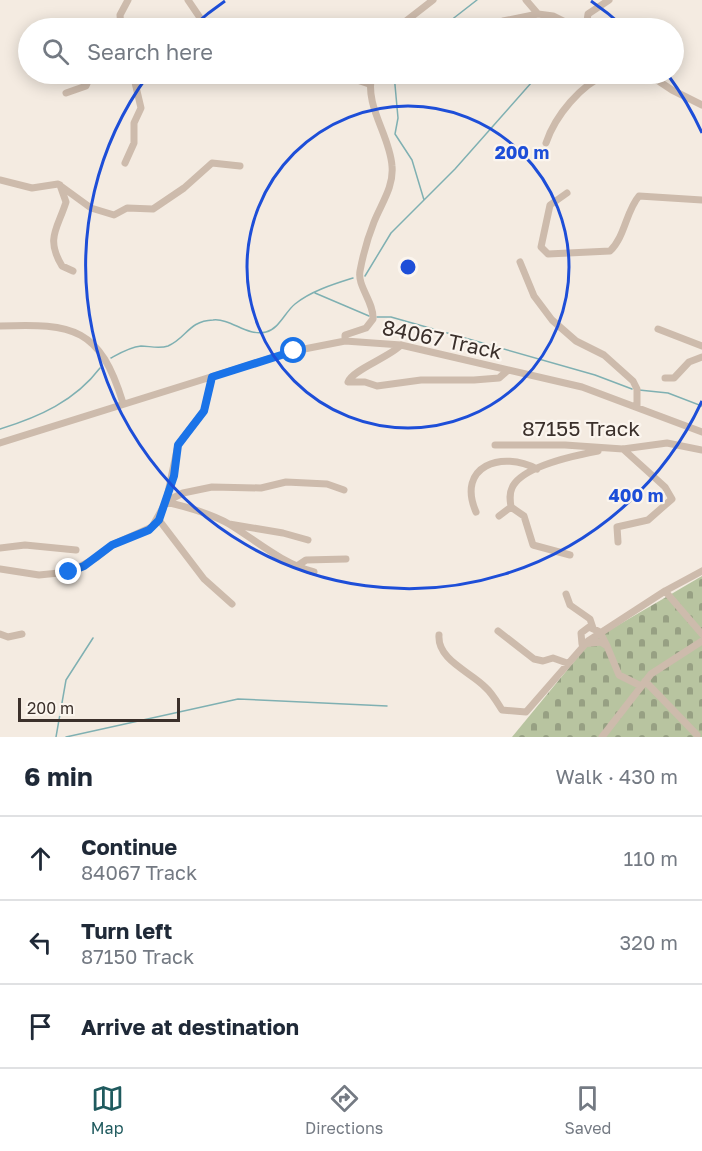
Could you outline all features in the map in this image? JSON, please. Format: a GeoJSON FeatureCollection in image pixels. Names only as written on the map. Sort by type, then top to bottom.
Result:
{"type":"FeatureCollection","features":[{"type":"Feature","properties":{"kind":"street"},"geometry":{"type":"LineString","coordinates":[[120,18],[128,0]]}},
{"type":"Feature","properties":{"kind":"street"},"geometry":{"type":"LineString","coordinates":[[188,0],[200,18]]}},
{"type":"Feature","properties":{"kind":"street"},"geometry":{"type":"LineString","coordinates":[[410,18],[433,0]]}},
{"type":"Feature","properties":{"kind":"street"},"geometry":{"type":"LineString","coordinates":[[526,0],[538,14]]}},
{"type":"Feature","properties":{"kind":"street"},"geometry":{"type":"LineString","coordinates":[[587,18],[588,14],[609,0]]}},
{"type":"Feature","properties":{"kind":"street"},"geometry":{"type":"LineString","coordinates":[[518,18],[538,14],[557,18]]}},
{"type":"Feature","properties":{"kind":"street"},"geometry":{"type":"LineString","coordinates":[[66,93],[87,84]]}},
{"type":"Feature","properties":{"kind":"street"},"geometry":{"type":"LineString","coordinates":[[125,163],[135,143],[134,123],[141,108],[135,84]]}},
{"type":"Feature","properties":{"kind":"street"},"geometry":{"type":"LineString","coordinates":[[345,340],[345,335],[366,328],[373,319],[372,309],[360,274],[371,230],[392,178],[391,161],[369,84]]}},
{"type":"Feature","properties":{"kind":"street"},"geometry":{"type":"LineString","coordinates":[[546,143],[552,128],[589,84]]}},
{"type":"Feature","properties":{"kind":"street"},"geometry":{"type":"LineString","coordinates":[[663,84],[702,105]]}},
{"type":"Feature","properties":{"kind":"street"},"geometry":{"type":"LineString","coordinates":[[0,180],[32,188],[60,185],[91,208],[114,215],[127,208],[153,209],[158,207],[184,189],[212,163],[240,166]]}},
{"type":"Feature","properties":{"kind":"street"},"geometry":{"type":"LineString","coordinates":[[60,185],[66,202],[54,225],[55,250],[62,266],[73,271]]}},
{"type":"Feature","properties":{"kind":"street"},"geometry":{"type":"LineString","coordinates":[[567,193],[554,200],[548,212],[541,247],[548,254],[610,251],[616,244],[633,203],[639,196],[702,200]]}},
{"type":"Feature","properties":{"kind":"street"},"geometry":{"type":"LineString","coordinates":[[520,262],[534,297],[552,320],[576,341],[604,356],[633,381],[637,389],[637,406]]}},
{"type":"Feature","properties":{"kind":"street"},"geometry":{"type":"LineString","coordinates":[[0,326],[53,326],[82,335],[107,360],[123,403]]}},
{"type":"Feature","properties":{"kind":"street"},"geometry":{"type":"LineString","coordinates":[[658,329],[702,346]]}},
{"type":"Feature","properties":{"kind":"street","name":"84067 Track"},"geometry":{"type":"LineString","coordinates":[[0,443],[311,346],[345,340],[401,345],[582,387],[702,432]]}},
{"type":"Feature","properties":{"kind":"street"},"geometry":{"type":"LineString","coordinates":[[401,345],[374,364],[359,369],[348,382],[365,382],[378,386],[421,380],[474,380],[500,378],[507,370]]}},
{"type":"Feature","properties":{"kind":"street"},"geometry":{"type":"LineString","coordinates":[[665,378],[674,378],[689,363],[702,357]]}},
{"type":"Feature","properties":{"kind":"street"},"geometry":{"type":"LineString","coordinates":[[0,569],[39,575],[69,572],[84,566],[112,545],[149,530],[159,520],[167,501],[178,445],[204,411],[212,377]]}},
{"type":"Feature","properties":{"kind":"street","name":"87155 Track"},"geometry":{"type":"LineString","coordinates":[[495,445],[565,445],[623,449],[667,443],[702,450]]}},
{"type":"Feature","properties":{"kind":"street"},"geometry":{"type":"LineString","coordinates":[[498,516],[511,507],[513,486],[537,468],[556,460],[609,449]]}},
{"type":"Feature","properties":{"kind":"street"},"geometry":{"type":"LineString","coordinates":[[618,542],[617,527],[648,520],[672,500],[665,487],[623,449]]}},
{"type":"Feature","properties":{"kind":"street"},"geometry":{"type":"LineString","coordinates":[[476,512],[470,490],[475,476],[483,466],[504,461],[537,468]]}},
{"type":"Feature","properties":{"kind":"street"},"geometry":{"type":"LineString","coordinates":[[167,501],[183,493],[212,487],[261,489],[286,482],[327,484],[344,490]]}},
{"type":"Feature","properties":{"kind":"street"},"geometry":{"type":"LineString","coordinates":[[167,501],[229,524],[258,546],[271,550],[297,566],[314,572]]}},
{"type":"Feature","properties":{"kind":"street"},"geometry":{"type":"LineString","coordinates":[[511,507],[524,516],[533,544],[570,555]]}},
{"type":"Feature","properties":{"kind":"street"},"geometry":{"type":"LineString","coordinates":[[159,520],[204,579],[232,604]]}},
{"type":"Feature","properties":{"kind":"street"},"geometry":{"type":"LineString","coordinates":[[229,524],[284,532],[308,540]]}},
{"type":"Feature","properties":{"kind":"street"},"geometry":{"type":"LineString","coordinates":[[0,548],[26,545],[76,550]]}},
{"type":"Feature","properties":{"kind":"street"},"geometry":{"type":"LineString","coordinates":[[297,566],[306,560],[346,559]]}},
{"type":"Feature","properties":{"kind":"street"},"geometry":{"type":"LineString","coordinates":[[439,635],[440,646],[464,672],[485,686],[504,711],[516,713],[528,710],[596,630],[702,571]]}},
{"type":"Feature","properties":{"kind":"street"},"geometry":{"type":"LineString","coordinates":[[665,591],[702,634]]}},
{"type":"Feature","properties":{"kind":"street"},"geometry":{"type":"LineString","coordinates":[[566,594],[568,603],[590,619],[607,646],[619,675],[643,684],[699,734]]}},
{"type":"Feature","properties":{"kind":"street"},"geometry":{"type":"LineString","coordinates":[[584,644],[580,637],[582,631],[596,630]]}},
{"type":"Feature","properties":{"kind":"street"},"geometry":{"type":"LineString","coordinates":[[498,631],[534,659],[543,661],[553,658],[567,663]]}},
{"type":"Feature","properties":{"kind":"street"},"geometry":{"type":"LineString","coordinates":[[0,634],[8,637],[22,634]]}},
{"type":"Feature","properties":{"kind":"street"},"geometry":{"type":"LineString","coordinates":[[584,644],[596,641],[607,646]]}},
{"type":"Feature","properties":{"kind":"street"},"geometry":{"type":"LineString","coordinates":[[602,737],[657,669],[702,641]]}},
{"type":"Feature","properties":{"kind":"green space"},"geometry":{"type":"Polygon","coordinates":[[[702,576],[702,737],[512,737],[591,641],[702,576]]]}},
{"type":"Feature","properties":{"kind":"waterway"},"geometry":{"type":"LineString","coordinates":[[454,18],[477,0]]}},
{"type":"Feature","properties":{"kind":"waterway"},"geometry":{"type":"LineString","coordinates":[[395,84],[398,118],[395,134],[412,160],[424,200]]}},
{"type":"Feature","properties":{"kind":"waterway"},"geometry":{"type":"LineString","coordinates":[[365,276],[391,233],[455,169],[530,84]]}},
{"type":"Feature","properties":{"kind":"waterway"},"geometry":{"type":"LineString","coordinates":[[111,358],[125,350],[141,346],[168,346],[198,323],[205,321],[220,320],[252,332],[266,332],[275,327],[291,307],[301,299],[323,288],[353,278]]}},
{"type":"Feature","properties":{"kind":"waterway"},"geometry":{"type":"LineString","coordinates":[[315,293],[369,316]]}},
{"type":"Feature","properties":{"kind":"waterway"},"geometry":{"type":"LineString","coordinates":[[377,317],[391,317],[595,375],[632,389]]}},
{"type":"Feature","properties":{"kind":"waterway"},"geometry":{"type":"LineString","coordinates":[[0,429],[29,419],[68,399],[100,368]]}},
{"type":"Feature","properties":{"kind":"waterway"},"geometry":{"type":"LineString","coordinates":[[639,390],[668,393],[702,406]]}},
{"type":"Feature","properties":{"kind":"waterway"},"geometry":{"type":"LineString","coordinates":[[56,737],[66,680],[93,638]]}},
{"type":"Feature","properties":{"kind":"waterway"},"geometry":{"type":"LineString","coordinates":[[66,737],[238,699],[387,706]]}},
{"type":"Feature","properties":{"kind":"route"},"geometry":{"type":"LineString","coordinates":[[69,572],[84,566],[112,545],[149,530],[159,520],[174,476],[178,445],[204,411],[212,377],[294,351]]}}]}
